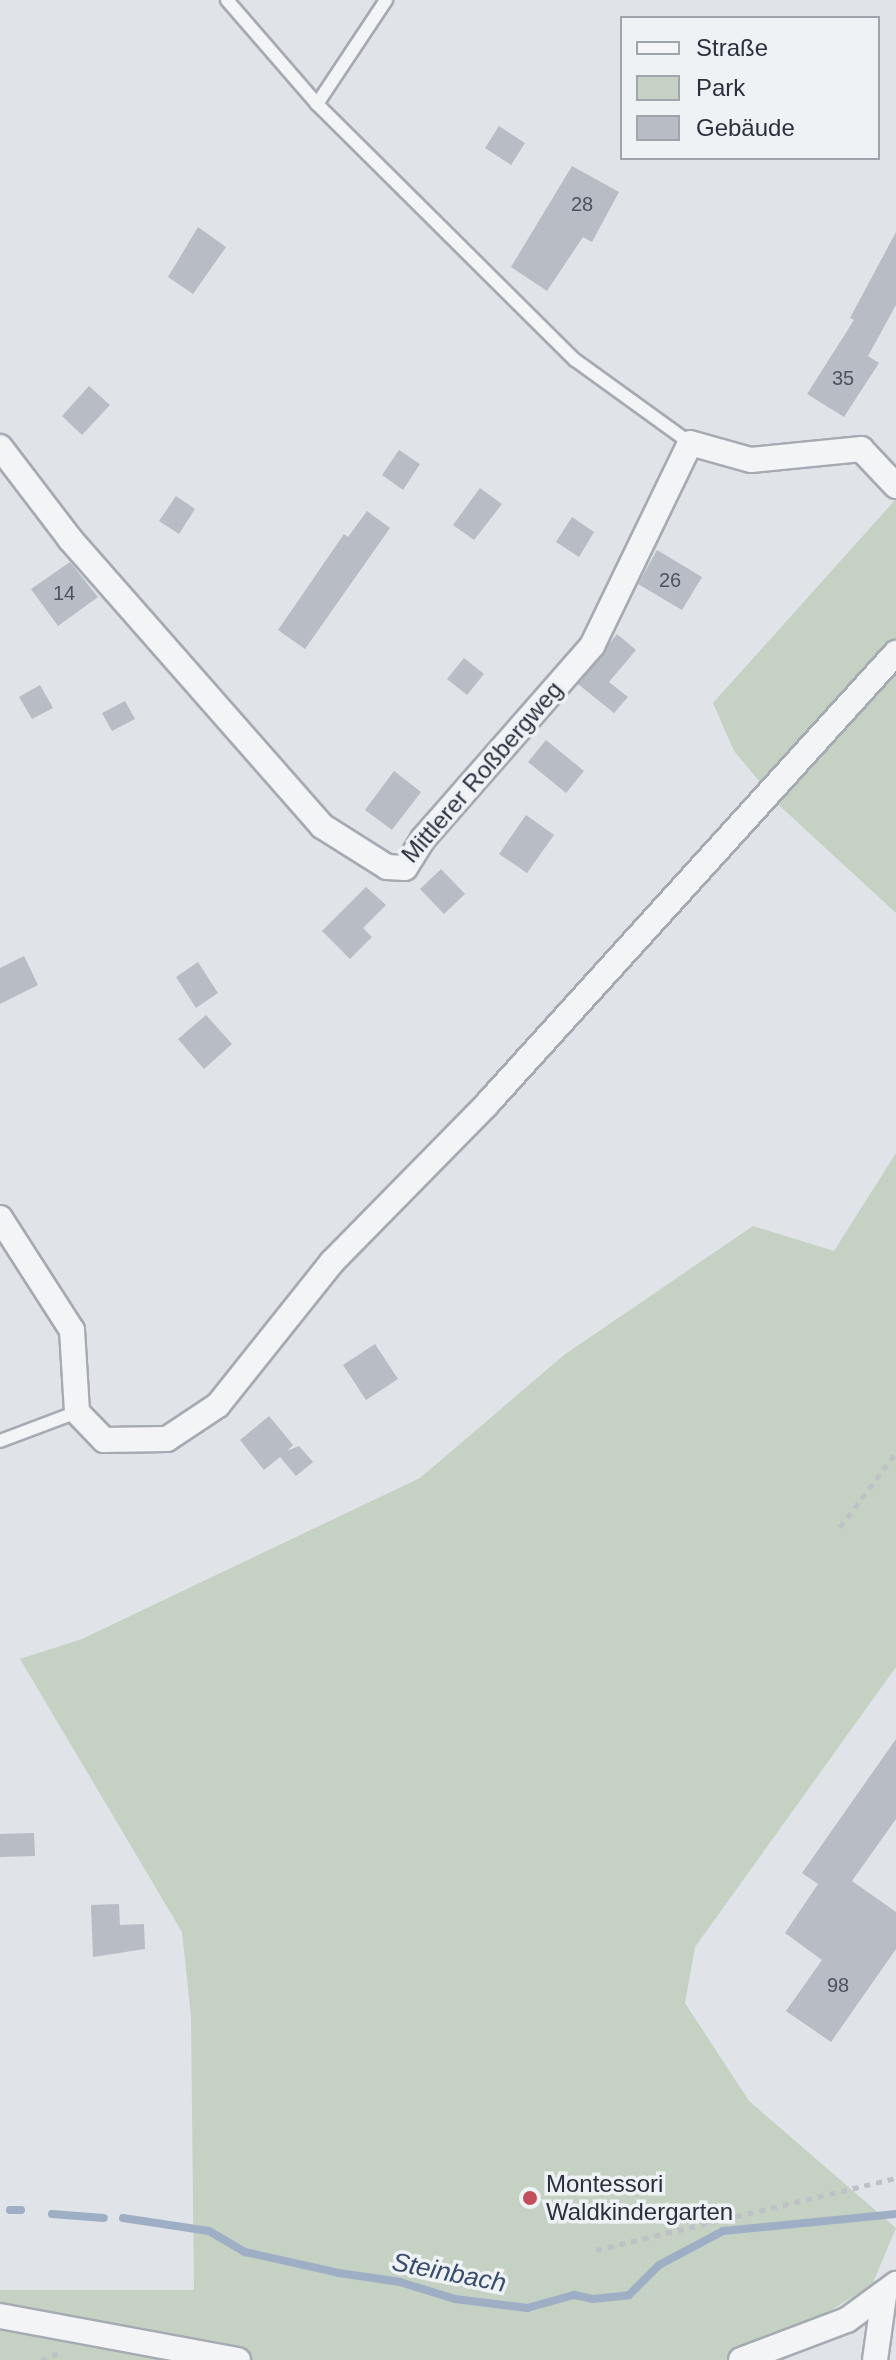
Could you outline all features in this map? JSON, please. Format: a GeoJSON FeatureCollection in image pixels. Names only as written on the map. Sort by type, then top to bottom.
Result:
{"type":"FeatureCollection","features":[{"type":"Feature","properties":{"kind":"street","name":"Mittlerer Roßbergweg"},"geometry":{"type":"LineString","coordinates":[[0,447],[70,539],[322,826],[387,867],[405,868],[423,839],[592,646],[690,443]]}},
{"type":"Feature","properties":{"kind":"street"},"geometry":{"type":"LineString","coordinates":[[690,443],[751,460],[861,449],[896,486]]}},
{"type":"Feature","properties":{"kind":"street"},"geometry":{"type":"LineString","coordinates":[[0,1218],[72,1330],[77,1412],[104,1440],[167,1439],[218,1405],[332,1262],[487,1104],[896,653]]}},
{"type":"Feature","properties":{"kind":"street"},"geometry":{"type":"LineString","coordinates":[[741,2360],[805,2348],[890,2290]]}},
{"type":"Feature","properties":{"kind":"street"},"geometry":{"type":"LineString","coordinates":[[875,2360],[890,2290]]}},
{"type":"Feature","properties":{"kind":"street"},"geometry":{"type":"LineString","coordinates":[[0,2316],[238,2360]]}},
{"type":"Feature","properties":{"kind":"lane"},"geometry":{"type":"LineString","coordinates":[[227,0],[317,104],[575,360],[690,443]]}},
{"type":"Feature","properties":{"kind":"lane"},"geometry":{"type":"LineString","coordinates":[[317,104],[386,0]]}},
{"type":"Feature","properties":{"kind":"lane"},"geometry":{"type":"LineString","coordinates":[[0,1441],[77,1412]]}},
{"type":"Feature","properties":{"kind":"path"},"geometry":{"type":"LineString","coordinates":[[840,1527],[896,1453]]}},
{"type":"Feature","properties":{"kind":"path"},"geometry":{"type":"LineString","coordinates":[[596,2250],[896,2178]]}},
{"type":"Feature","properties":{"kind":"green space"},"geometry":{"type":"Polygon","coordinates":[[[896,499],[896,913],[781,807],[734,751],[713,703],[896,499]]]}},
{"type":"Feature","properties":{"kind":"green space"},"geometry":{"type":"Polygon","coordinates":[[[896,1153],[896,1667],[695,1947],[685,2003],[749,2101],[896,2228],[872,2285],[791,2335],[784,2360],[0,2360],[0,2290],[194,2290],[191,2016],[182,1932],[20,1659],[82,1639],[420,1478],[564,1355],[753,1226],[834,1251],[896,1153]]]}},
{"type":"Feature","properties":{"kind":"building"},"geometry":{"type":"Polygon","coordinates":[[[499,126],[525,143],[511,165],[485,148],[499,126]]]}},
{"type":"Feature","properties":{"kind":"building"},"geometry":{"type":"Polygon","coordinates":[[[572,166],[619,192],[592,242],[583,237],[547,291],[511,267],[572,166]]]}},
{"type":"Feature","properties":{"kind":"building"},"geometry":{"type":"Polygon","coordinates":[[[198,227],[226,247],[193,294],[168,277],[198,227]]]}},
{"type":"Feature","properties":{"kind":"building"},"geometry":{"type":"Polygon","coordinates":[[[896,232],[896,305],[868,356],[879,363],[844,417],[807,394],[854,320],[850,318],[896,232]]]}},
{"type":"Feature","properties":{"kind":"building"},"geometry":{"type":"Polygon","coordinates":[[[89,386],[110,405],[82,435],[62,416],[89,386]]]}},
{"type":"Feature","properties":{"kind":"building"},"geometry":{"type":"Polygon","coordinates":[[[399,450],[420,464],[403,490],[382,475],[399,450]]]}},
{"type":"Feature","properties":{"kind":"building"},"geometry":{"type":"Polygon","coordinates":[[[480,488],[502,504],[474,540],[453,525],[480,488]]]}},
{"type":"Feature","properties":{"kind":"building"},"geometry":{"type":"Polygon","coordinates":[[[176,496],[195,509],[179,534],[159,521],[176,496]]]}},
{"type":"Feature","properties":{"kind":"building"},"geometry":{"type":"Polygon","coordinates":[[[367,511],[390,528],[305,649],[278,630],[344,534],[348,537],[367,511]]]}},
{"type":"Feature","properties":{"kind":"building"},"geometry":{"type":"Polygon","coordinates":[[[572,517],[594,532],[579,557],[556,542],[572,517]]]}},
{"type":"Feature","properties":{"kind":"building"},"geometry":{"type":"Polygon","coordinates":[[[657,550],[702,577],[682,610],[638,584],[657,550]]]}},
{"type":"Feature","properties":{"kind":"building"},"geometry":{"type":"Polygon","coordinates":[[[70,562],[98,597],[58,626],[31,589],[70,562]]]}},
{"type":"Feature","properties":{"kind":"building"},"geometry":{"type":"Polygon","coordinates":[[[617,634],[636,650],[609,682],[628,697],[614,713],[578,684],[617,634]]]}},
{"type":"Feature","properties":{"kind":"building"},"geometry":{"type":"Polygon","coordinates":[[[464,658],[484,674],[467,695],[447,679],[464,658]]]}},
{"type":"Feature","properties":{"kind":"building"},"geometry":{"type":"Polygon","coordinates":[[[40,685],[53,708],[32,719],[19,697],[40,685]]]}},
{"type":"Feature","properties":{"kind":"building"},"geometry":{"type":"Polygon","coordinates":[[[125,701],[135,719],[112,731],[102,713],[125,701]]]}},
{"type":"Feature","properties":{"kind":"building"},"geometry":{"type":"Polygon","coordinates":[[[546,740],[584,771],[566,793],[528,762],[546,740]]]}},
{"type":"Feature","properties":{"kind":"building"},"geometry":{"type":"Polygon","coordinates":[[[394,771],[421,792],[392,830],[365,810],[394,771]]]}},
{"type":"Feature","properties":{"kind":"building"},"geometry":{"type":"Polygon","coordinates":[[[526,815],[554,835],[527,873],[499,854],[526,815]]]}},
{"type":"Feature","properties":{"kind":"building"},"geometry":{"type":"Polygon","coordinates":[[[441,869],[465,894],[444,914],[420,889],[441,869]]]}},
{"type":"Feature","properties":{"kind":"building"},"geometry":{"type":"Polygon","coordinates":[[[366,887],[386,905],[363,928],[372,937],[350,959],[322,931],[366,887]]]}},
{"type":"Feature","properties":{"kind":"building"},"geometry":{"type":"Polygon","coordinates":[[[24,956],[38,985],[0,1004],[0,968],[24,956]]]}},
{"type":"Feature","properties":{"kind":"building"},"geometry":{"type":"Polygon","coordinates":[[[198,962],[218,993],[196,1008],[176,977],[198,962]]]}},
{"type":"Feature","properties":{"kind":"building"},"geometry":{"type":"Polygon","coordinates":[[[206,1015],[232,1044],[204,1069],[178,1039],[206,1015]]]}},
{"type":"Feature","properties":{"kind":"building"},"geometry":{"type":"Polygon","coordinates":[[[375,1344],[398,1379],[366,1400],[343,1365],[375,1344]]]}},
{"type":"Feature","properties":{"kind":"building"},"geometry":{"type":"Polygon","coordinates":[[[269,1416],[293,1445],[287,1451],[299,1446],[313,1462],[296,1476],[280,1457],[264,1470],[240,1440],[269,1416]]]}},
{"type":"Feature","properties":{"kind":"building"},"geometry":{"type":"Polygon","coordinates":[[[896,1739],[896,1819],[852,1881],[896,1912],[896,1949],[831,2042],[786,2011],[822,1960],[785,1933],[818,1884],[802,1873],[896,1739]]]}},
{"type":"Feature","properties":{"kind":"building"},"geometry":{"type":"Polygon","coordinates":[[[34,1833],[35,1856],[0,1857],[0,1834],[34,1833]]]}},
{"type":"Feature","properties":{"kind":"building"},"geometry":{"type":"Polygon","coordinates":[[[119,1904],[120,1925],[144,1924],[145,1949],[93,1957],[91,1905],[119,1904]]]}},
{"type":"Feature","properties":{"kind":"waterway","name":"Steinbach"},"geometry":{"type":"LineString","coordinates":[[10,2210],[21,2210]]}},
{"type":"Feature","properties":{"kind":"waterway","name":"Steinbach"},"geometry":{"type":"LineString","coordinates":[[52,2214],[104,2218]]}},
{"type":"Feature","properties":{"kind":"waterway","name":"Steinbach"},"geometry":{"type":"LineString","coordinates":[[123,2218],[209,2231],[245,2252],[339,2273],[400,2282],[455,2299],[527,2308],[574,2295],[593,2299],[629,2295],[659,2265],[723,2231],[896,2214]]}},
{"type":"Feature","properties":{"kind":"place","name":"Montessori Waldkindergarten"},"geometry":{"type":"Point","coordinates":[530,2198]}}]}
